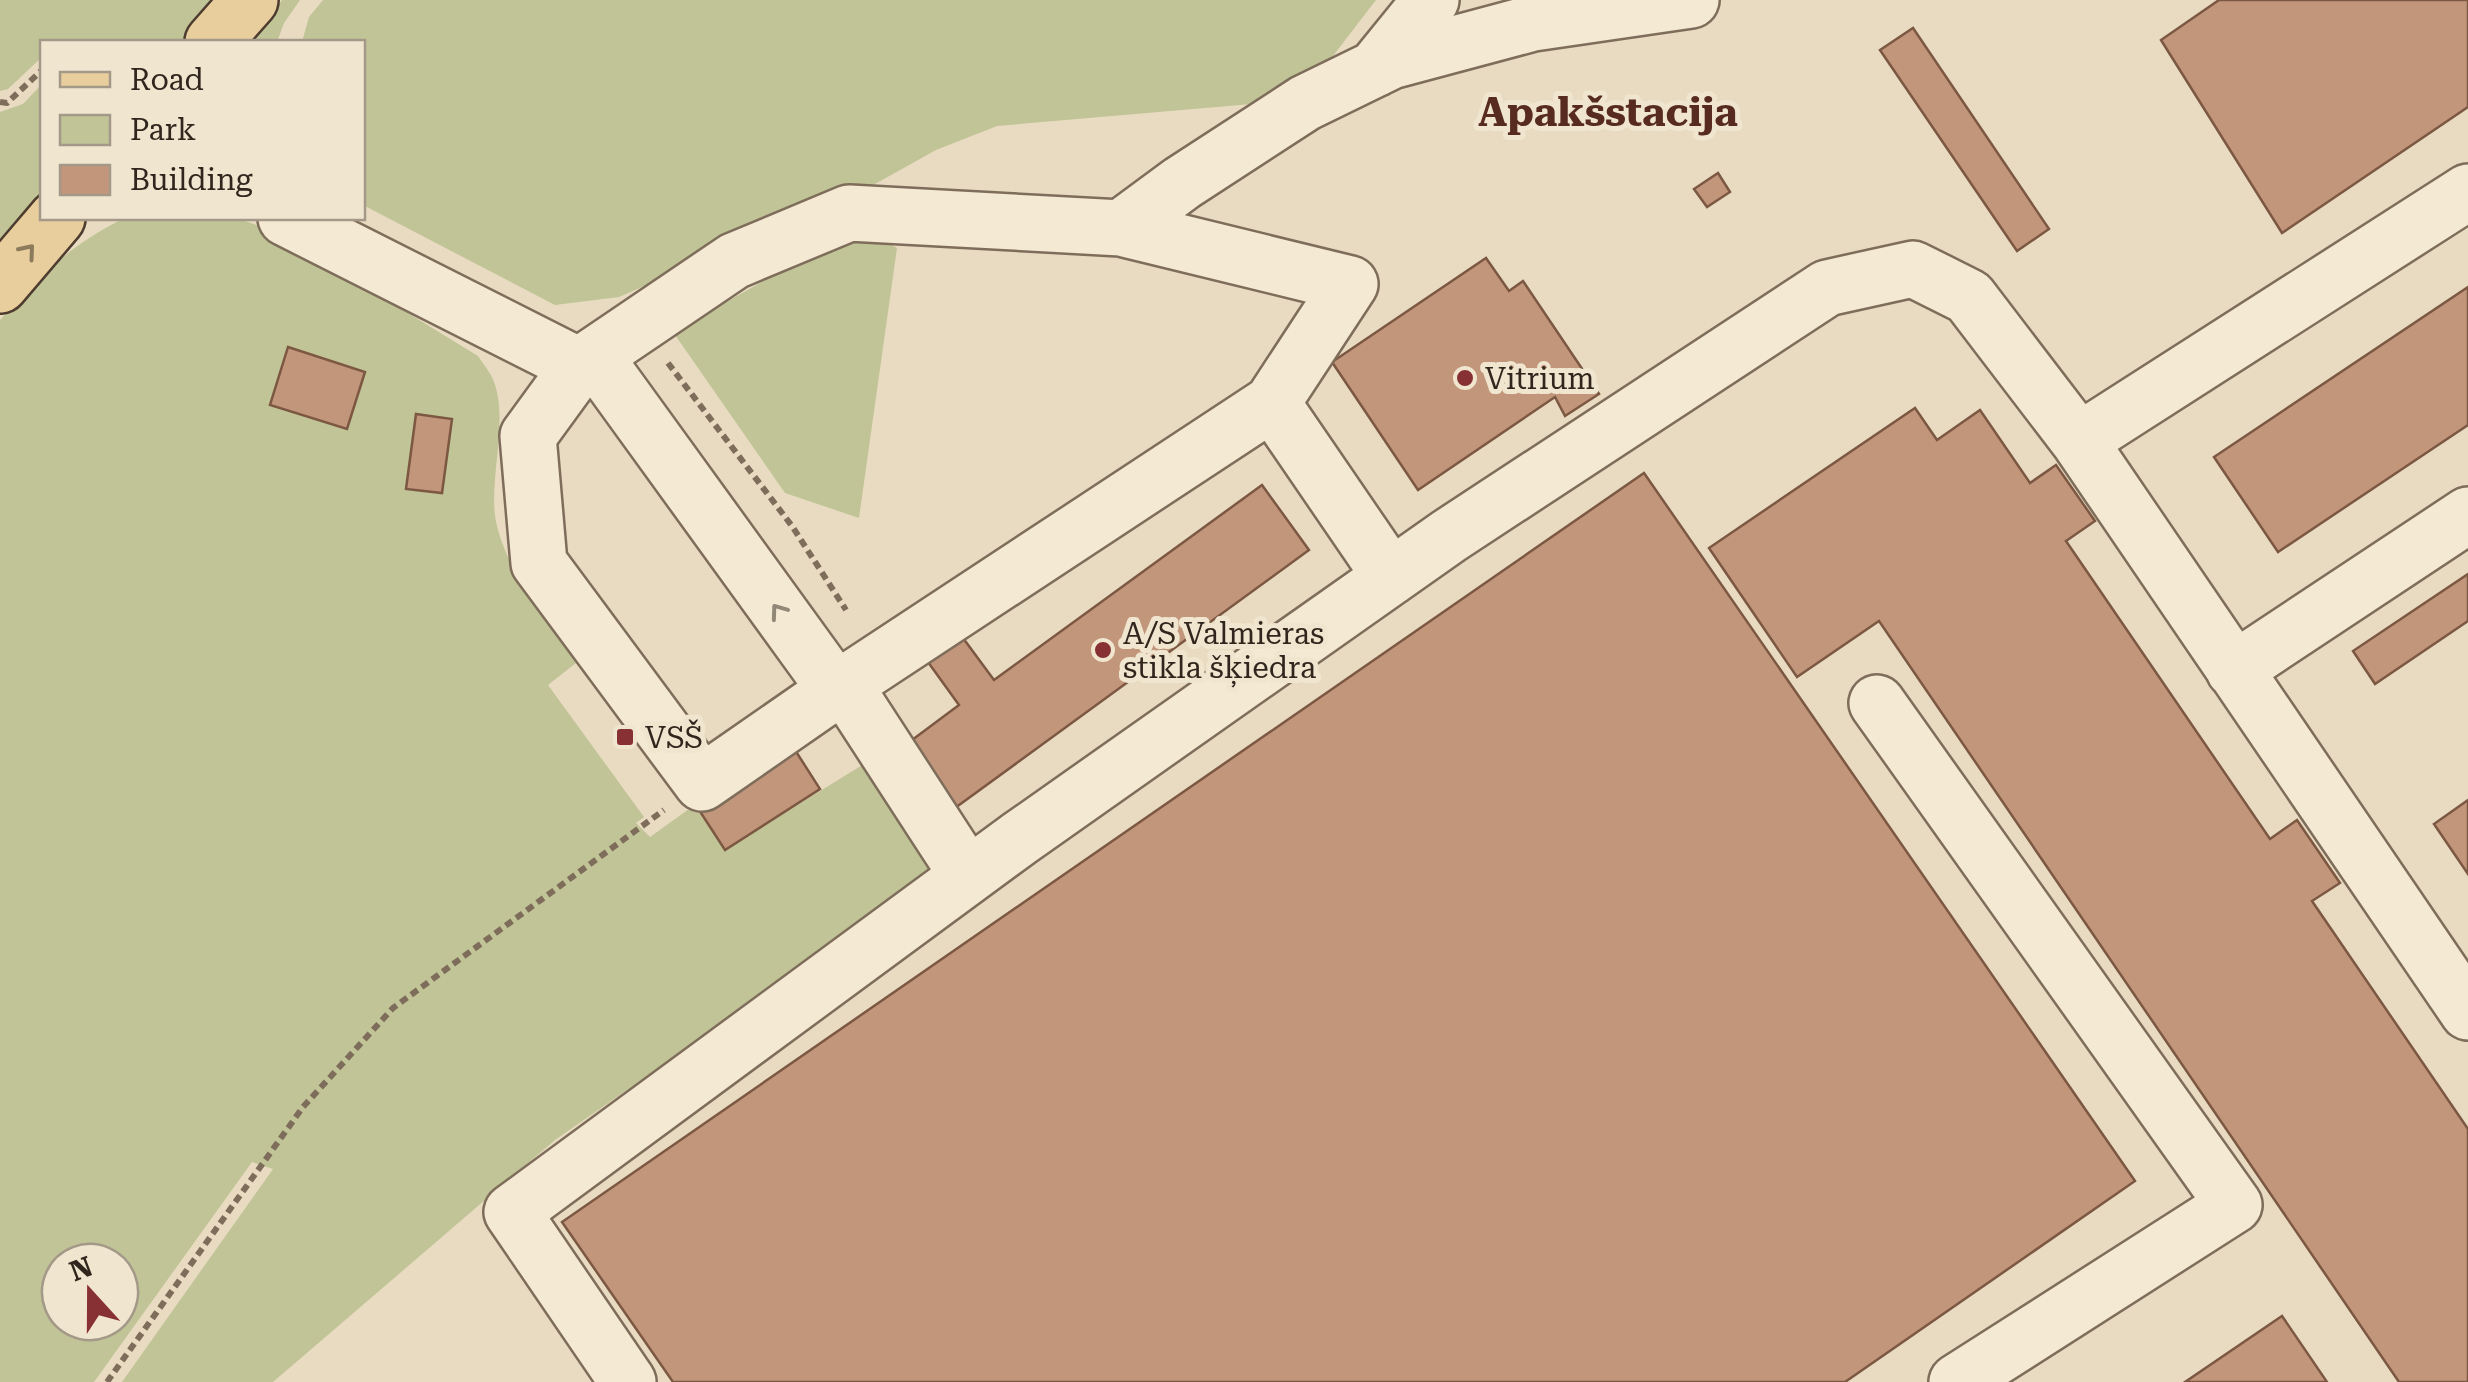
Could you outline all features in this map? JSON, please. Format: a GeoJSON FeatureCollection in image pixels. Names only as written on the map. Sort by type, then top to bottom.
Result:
{"type":"FeatureCollection","features":[{"type":"Feature","properties":{"kind":"main road"},"geometry":{"type":"LineString","coordinates":[[215,40],[250,0]]}},
{"type":"Feature","properties":{"kind":"main road"},"geometry":{"type":"LineString","coordinates":[[0,285],[55,220]]}},
{"type":"Feature","properties":{"kind":"lane"},"geometry":{"type":"LineString","coordinates":[[1376,68],[1432,0]]}},
{"type":"Feature","properties":{"kind":"lane"},"geometry":{"type":"LineString","coordinates":[[1121,228],[1182,182],[1305,103],[1391,61],[1533,23],[1690,0]]}},
{"type":"Feature","properties":{"kind":"lane"},"geometry":{"type":"LineString","coordinates":[[2079,441],[2468,192]]}},
{"type":"Feature","properties":{"kind":"lane"},"geometry":{"type":"LineString","coordinates":[[850,213],[1121,228],[1350,284],[1272,404],[840,687],[702,783],[539,563],[528,436],[580,366],[734,260],[850,213]]}},
{"type":"Feature","properties":{"kind":"lane"},"geometry":{"type":"LineString","coordinates":[[294,220],[580,366],[602,367],[840,687],[968,876]]}},
{"type":"Feature","properties":{"kind":"lane"},"geometry":{"type":"LineString","coordinates":[[628,1382],[512,1212],[968,876],[1392,576],[1827,288],[1913,269],[1969,297],[2079,441],[2468,1012]]}},
{"type":"Feature","properties":{"kind":"lane"},"geometry":{"type":"LineString","coordinates":[[1272,404],[1392,576]]}},
{"type":"Feature","properties":{"kind":"lane"},"geometry":{"type":"LineString","coordinates":[[2234,670],[2468,515]]}},
{"type":"Feature","properties":{"kind":"lane"},"geometry":{"type":"LineString","coordinates":[[1877,703],[2234,1205],[1957,1382]]}},
{"type":"Feature","properties":{"kind":"path"},"geometry":{"type":"LineString","coordinates":[[0,102],[7,103],[40,72]]}},
{"type":"Feature","properties":{"kind":"path"},"geometry":{"type":"LineString","coordinates":[[661,353],[792,526],[846,610]]}},
{"type":"Feature","properties":{"kind":"path"},"geometry":{"type":"LineString","coordinates":[[107,1382],[303,1106],[393,1008],[702,783]]}},
{"type":"Feature","properties":{"kind":"green space"},"geometry":{"type":"Polygon","coordinates":[[[0,0],[218,0],[183,40],[40,40],[40,59],[8,89],[0,91],[0,0]]]}},
{"type":"Feature","properties":{"kind":"green space"},"geometry":{"type":"Polygon","coordinates":[[[282,0],[300,0],[278,40],[253,40],[282,0]]]}},
{"type":"Feature","properties":{"kind":"green space"},"geometry":{"type":"Polygon","coordinates":[[[323,0],[1376,0],[1299,100],[997,126],[936,150],[866,189],[619,297],[555,305],[365,206],[365,40],[303,40],[309,17],[323,0]]]}},
{"type":"Feature","properties":{"kind":"green space"},"geometry":{"type":"Polygon","coordinates":[[[40,86],[40,202],[0,249],[0,112],[23,104],[40,86]]]}},
{"type":"Feature","properties":{"kind":"green space"},"geometry":{"type":"Polygon","coordinates":[[[121,220],[242,220],[274,231],[478,356],[493,379],[498,398],[494,506],[501,541],[530,596],[576,663],[548,685],[644,817],[636,823],[650,837],[696,804],[725,850],[872,759],[942,871],[555,1140],[273,1382],[122,1382],[273,1169],[252,1162],[140,1318],[140,1242],[40,1242],[40,1342],[123,1342],[94,1382],[0,1382],[0,320],[57,262],[121,220]]]}},
{"type":"Feature","properties":{"kind":"green space"},"geometry":{"type":"Polygon","coordinates":[[[859,227],[897,248],[859,518],[785,493],[673,332],[859,227]]]}},
{"type":"Feature","properties":{"kind":"building"},"geometry":{"type":"Polygon","coordinates":[[[2219,0],[2468,0],[2468,107],[2282,233],[2161,40],[2219,0]]]}},
{"type":"Feature","properties":{"kind":"building"},"geometry":{"type":"Polygon","coordinates":[[[1913,28],[2049,229],[2017,251],[1880,50],[1913,28]]]}},
{"type":"Feature","properties":{"kind":"building"},"geometry":{"type":"Polygon","coordinates":[[[1718,173],[1730,192],[1707,207],[1694,189],[1718,173]]]}},
{"type":"Feature","properties":{"kind":"building","name":"Vitrium"},"geometry":{"type":"Polygon","coordinates":[[[1486,258],[1509,291],[1523,281],[1599,394],[1565,416],[1555,397],[1418,490],[1332,362],[1486,258]]]}},
{"type":"Feature","properties":{"kind":"building"},"geometry":{"type":"Polygon","coordinates":[[[2468,287],[2468,425],[2278,552],[2214,457],[2468,287]]]}},
{"type":"Feature","properties":{"kind":"building"},"geometry":{"type":"Polygon","coordinates":[[[288,347],[365,372],[347,429],[270,405],[288,347]]]}},
{"type":"Feature","properties":{"kind":"building"},"geometry":{"type":"Polygon","coordinates":[[[1915,408],[1937,440],[1980,410],[2030,483],[2056,465],[2095,521],[2066,541],[2270,839],[2297,820],[2340,883],[2312,901],[2468,1129],[2468,1382],[2399,1382],[1879,621],[1797,677],[1709,548],[1915,408]]]}},
{"type":"Feature","properties":{"kind":"building"},"geometry":{"type":"Polygon","coordinates":[[[416,414],[452,419],[442,493],[406,489],[416,414]]]}},
{"type":"Feature","properties":{"kind":"building"},"geometry":{"type":"Polygon","coordinates":[[[1644,473],[2135,1181],[1845,1382],[673,1382],[562,1222],[1644,473]]]}},
{"type":"Feature","properties":{"kind":"building","name":"A/S Valmieras stikla šķiedra"},"geometry":{"type":"Polygon","coordinates":[[[1262,485],[1309,550],[955,808],[908,743],[959,705],[928,662],[963,638],[994,680],[1262,485]]]}},
{"type":"Feature","properties":{"kind":"building"},"geometry":{"type":"Polygon","coordinates":[[[2468,574],[2468,621],[2375,684],[2353,651],[2468,574]]]}},
{"type":"Feature","properties":{"kind":"building"},"geometry":{"type":"Polygon","coordinates":[[[795,750],[820,789],[725,850],[699,810],[795,750]]]}},
{"type":"Feature","properties":{"kind":"building"},"geometry":{"type":"Polygon","coordinates":[[[2468,800],[2468,874],[2434,824],[2468,800]]]}},
{"type":"Feature","properties":{"kind":"building"},"geometry":{"type":"Polygon","coordinates":[[[2282,1316],[2327,1382],[2185,1382],[2282,1316]]]}},
{"type":"Feature","properties":{"kind":"place","name":"Vitrium"},"geometry":{"type":"Point","coordinates":[1465,378]}},
{"type":"Feature","properties":{"kind":"place","name":"A/S Valmieras stikla šķiedra"},"geometry":{"type":"Point","coordinates":[1103,650]}},
{"type":"Feature","properties":{"kind":"place","name":"VSŠ"},"geometry":{"type":"Point","coordinates":[625,737]}},
{"type":"Feature","properties":{"kind":"district","name":"Apakšstacija"},"geometry":{"type":"Point","coordinates":[1608,112]}}]}
